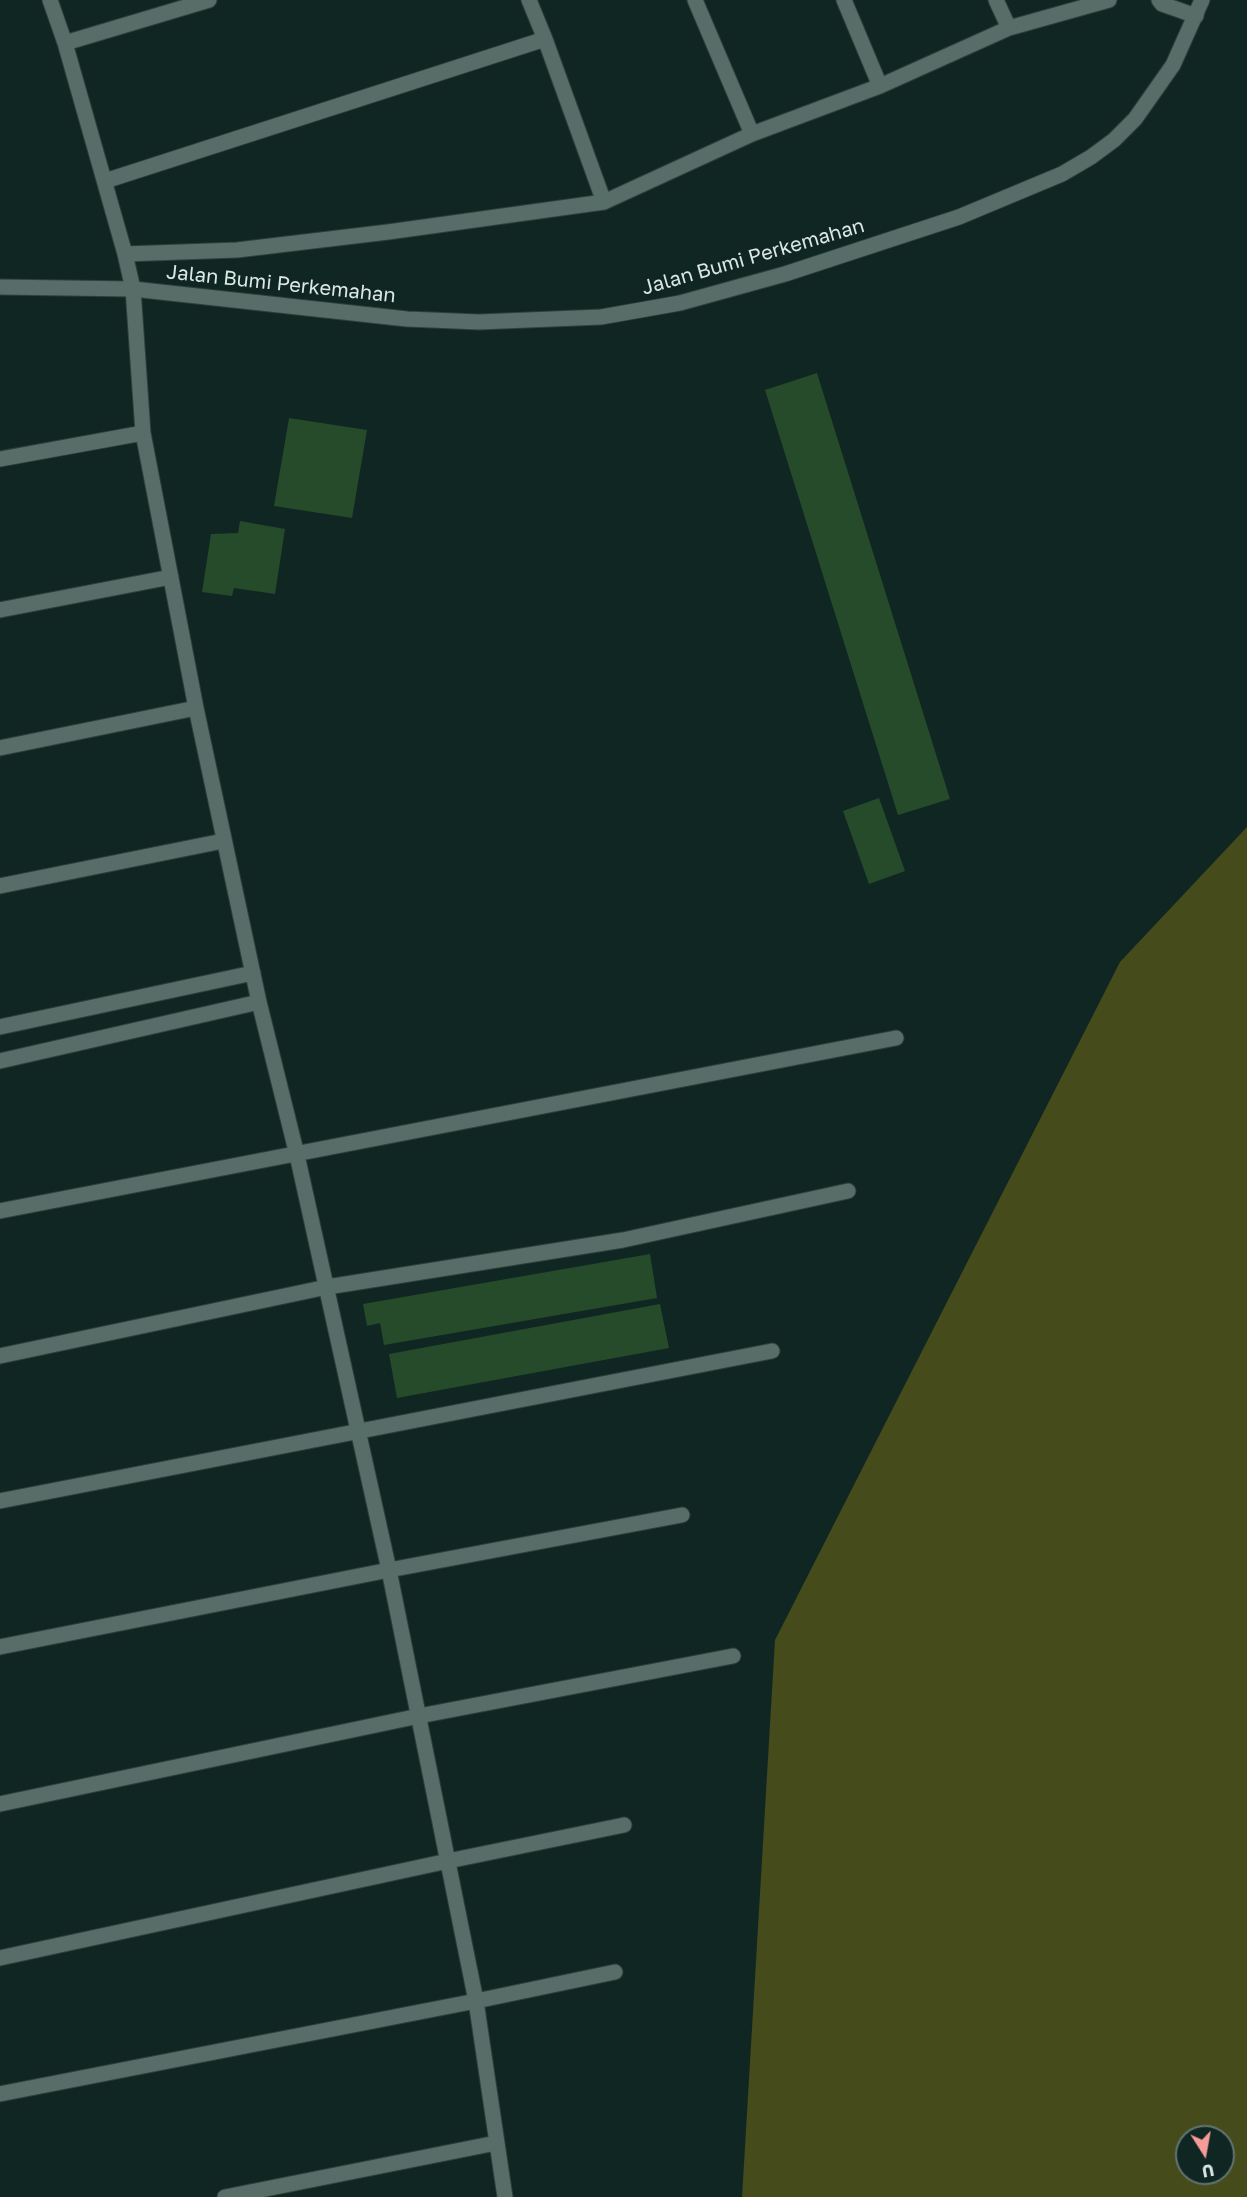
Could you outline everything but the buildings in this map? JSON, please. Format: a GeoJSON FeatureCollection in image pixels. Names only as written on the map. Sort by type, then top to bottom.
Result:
{"type":"FeatureCollection","features":[{"type":"Feature","properties":{"kind":"street"},"geometry":{"type":"LineString","coordinates":[[50,0],[65,43],[105,181],[133,290],[143,432],[196,708],[259,1002],[297,1155],[389,1570],[476,2001],[495,2143],[505,2197]]}},
{"type":"Feature","properties":{"kind":"street"},"geometry":{"type":"LineString","coordinates":[[65,43],[209,0]]}},
{"type":"Feature","properties":{"kind":"street"},"geometry":{"type":"LineString","coordinates":[[529,0],[604,202]]}},
{"type":"Feature","properties":{"kind":"street"},"geometry":{"type":"LineString","coordinates":[[695,0],[752,134]]}},
{"type":"Feature","properties":{"kind":"street"},"geometry":{"type":"LineString","coordinates":[[844,0],[880,86]]}},
{"type":"Feature","properties":{"kind":"street"},"geometry":{"type":"LineString","coordinates":[[996,0],[1009,28]]}},
{"type":"Feature","properties":{"kind":"street"},"geometry":{"type":"LineString","coordinates":[[125,254],[237,250],[604,202],[752,134],[880,86],[1009,28],[1109,0]]}},
{"type":"Feature","properties":{"kind":"street","name":"Jalan Bumi Perkemahan"},"geometry":{"type":"LineString","coordinates":[[0,286],[133,290],[407,319],[479,322],[601,316],[680,303],[785,274],[959,217],[1062,174],[1114,140],[1135,119],[1173,65],[1202,0]]}},
{"type":"Feature","properties":{"kind":"street"},"geometry":{"type":"LineString","coordinates":[[1162,1],[1196,16]]}},
{"type":"Feature","properties":{"kind":"street"},"geometry":{"type":"LineString","coordinates":[[105,181],[545,39]]}},
{"type":"Feature","properties":{"kind":"street"},"geometry":{"type":"LineString","coordinates":[[0,459],[143,432]]}},
{"type":"Feature","properties":{"kind":"street"},"geometry":{"type":"LineString","coordinates":[[0,610],[171,577]]}},
{"type":"Feature","properties":{"kind":"street"},"geometry":{"type":"LineString","coordinates":[[0,748],[196,708]]}},
{"type":"Feature","properties":{"kind":"street"},"geometry":{"type":"LineString","coordinates":[[0,886],[223,841]]}},
{"type":"Feature","properties":{"kind":"street"},"geometry":{"type":"LineString","coordinates":[[0,1026],[253,973]]}},
{"type":"Feature","properties":{"kind":"street"},"geometry":{"type":"LineString","coordinates":[[0,1060],[259,1002]]}},
{"type":"Feature","properties":{"kind":"street"},"geometry":{"type":"LineString","coordinates":[[0,1211],[896,1038]]}},
{"type":"Feature","properties":{"kind":"street"},"geometry":{"type":"LineString","coordinates":[[0,1356],[327,1287],[623,1240],[848,1191]]}},
{"type":"Feature","properties":{"kind":"street"},"geometry":{"type":"LineString","coordinates":[[0,1501],[772,1351]]}},
{"type":"Feature","properties":{"kind":"street"},"geometry":{"type":"LineString","coordinates":[[0,1647],[682,1515]]}},
{"type":"Feature","properties":{"kind":"street"},"geometry":{"type":"LineString","coordinates":[[0,1804],[419,1716],[733,1656]]}},
{"type":"Feature","properties":{"kind":"street"},"geometry":{"type":"LineString","coordinates":[[0,1958],[624,1825]]}},
{"type":"Feature","properties":{"kind":"street"},"geometry":{"type":"LineString","coordinates":[[0,2094],[615,1972]]}},
{"type":"Feature","properties":{"kind":"street"},"geometry":{"type":"LineString","coordinates":[[225,2197],[495,2143]]}},
{"type":"Feature","properties":{"kind":"green space"},"geometry":{"type":"Polygon","coordinates":[[[1247,827],[1247,2197],[742,2197],[775,1640],[1120,962],[1247,827]]]}}]}
